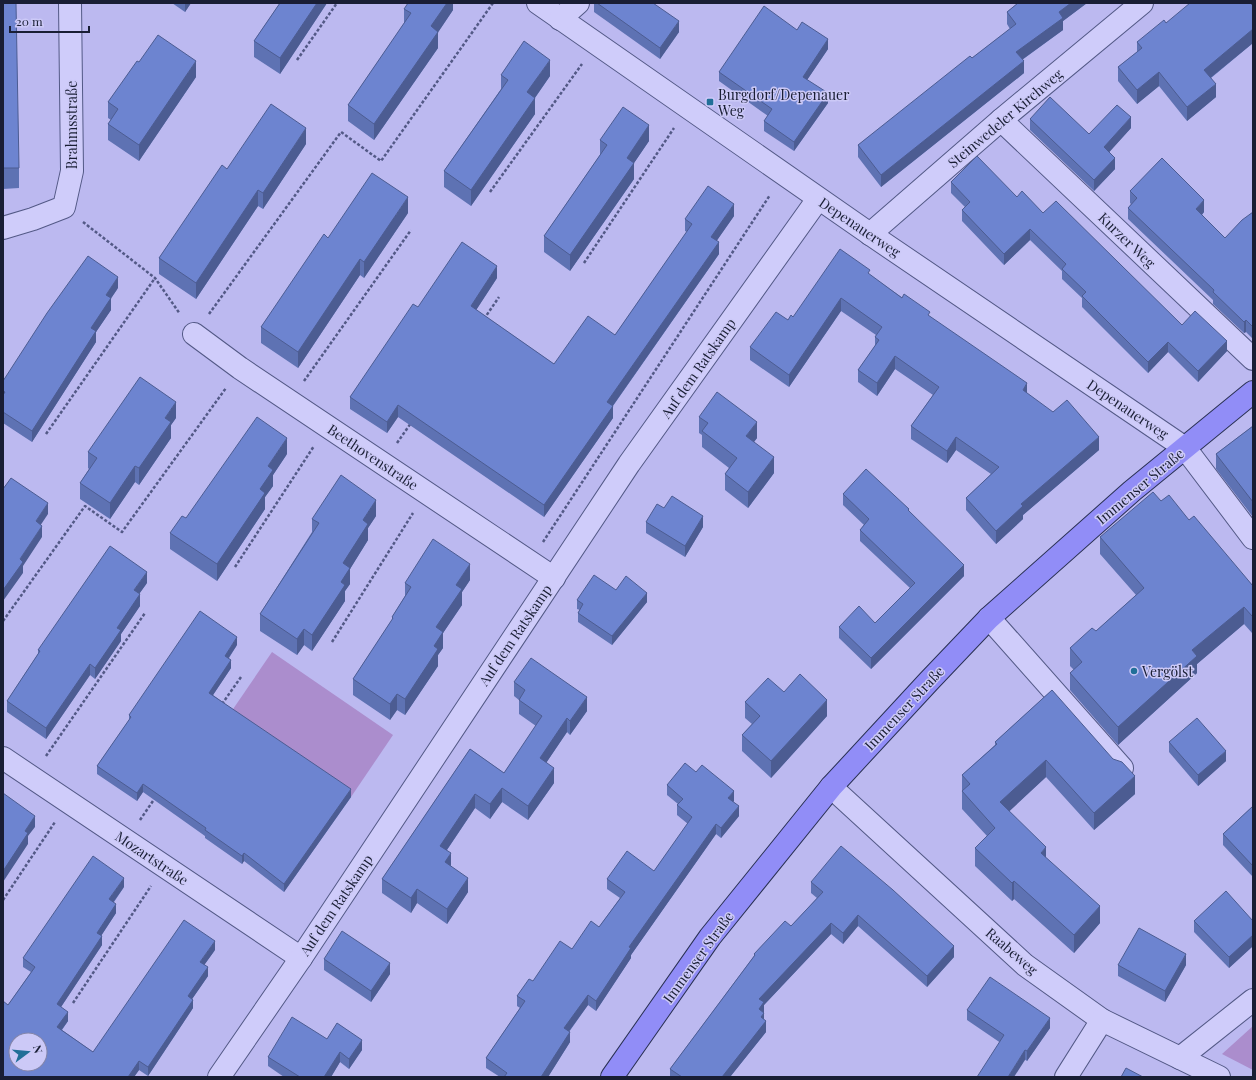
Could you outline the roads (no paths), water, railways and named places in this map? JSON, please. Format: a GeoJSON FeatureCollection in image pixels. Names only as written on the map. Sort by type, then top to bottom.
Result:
{"type":"FeatureCollection","features":[{"type":"Feature","properties":{"kind":"main road","name":"Immenser Straße"},"geometry":{"type":"LineString","coordinates":[[612,1077],[710,937],[831,787],[989,618],[1132,491],[1253,392]]}},
{"type":"Feature","properties":{"kind":"street","name":"Brahmsstraße"},"geometry":{"type":"LineString","coordinates":[[3,228],[33,219],[64,207],[72,171],[70,3]]}},
{"type":"Feature","properties":{"kind":"street","name":"Depenauerweg"},"geometry":{"type":"LineString","coordinates":[[538,3],[870,234],[1184,448],[1253,538]]}},
{"type":"Feature","properties":{"kind":"street"},"geometry":{"type":"LineString","coordinates":[[560,19],[578,3]]}},
{"type":"Feature","properties":{"kind":"street","name":"Steinwedeler Kirchweg"},"geometry":{"type":"LineString","coordinates":[[870,234],[1001,120],[1142,3]]}},
{"type":"Feature","properties":{"kind":"street","name":"Kurzer Weg"},"geometry":{"type":"LineString","coordinates":[[1001,120],[1253,360]]}},
{"type":"Feature","properties":{"kind":"street","name":"Auf dem Ratskamp"},"geometry":{"type":"LineString","coordinates":[[219,1077],[301,958],[629,464],[818,198]]}},
{"type":"Feature","properties":{"kind":"street","name":"Beethovenstraße"},"geometry":{"type":"LineString","coordinates":[[194,334],[290,402],[554,578]]}},
{"type":"Feature","properties":{"kind":"street"},"geometry":{"type":"LineString","coordinates":[[989,618],[1122,768]]}},
{"type":"Feature","properties":{"kind":"street","name":"Mozartstraße"},"geometry":{"type":"LineString","coordinates":[[3,758],[32,776],[301,958]]}},
{"type":"Feature","properties":{"kind":"street","name":"Raabeweg"},"geometry":{"type":"LineString","coordinates":[[831,787],[1025,965],[1102,1020],[1219,1077]]}},
{"type":"Feature","properties":{"kind":"street"},"geometry":{"type":"LineString","coordinates":[[1180,1058],[1253,1000]]}},
{"type":"Feature","properties":{"kind":"street"},"geometry":{"type":"LineString","coordinates":[[1066,1077],[1102,1020]]}},
{"type":"Feature","properties":{"kind":"place","name":"Burgdorf/Depenauer Weg"},"geometry":{"type":"Point","coordinates":[710,102]}},
{"type":"Feature","properties":{"kind":"place","name":"Vergölst"},"geometry":{"type":"Point","coordinates":[1134,671]}}]}
